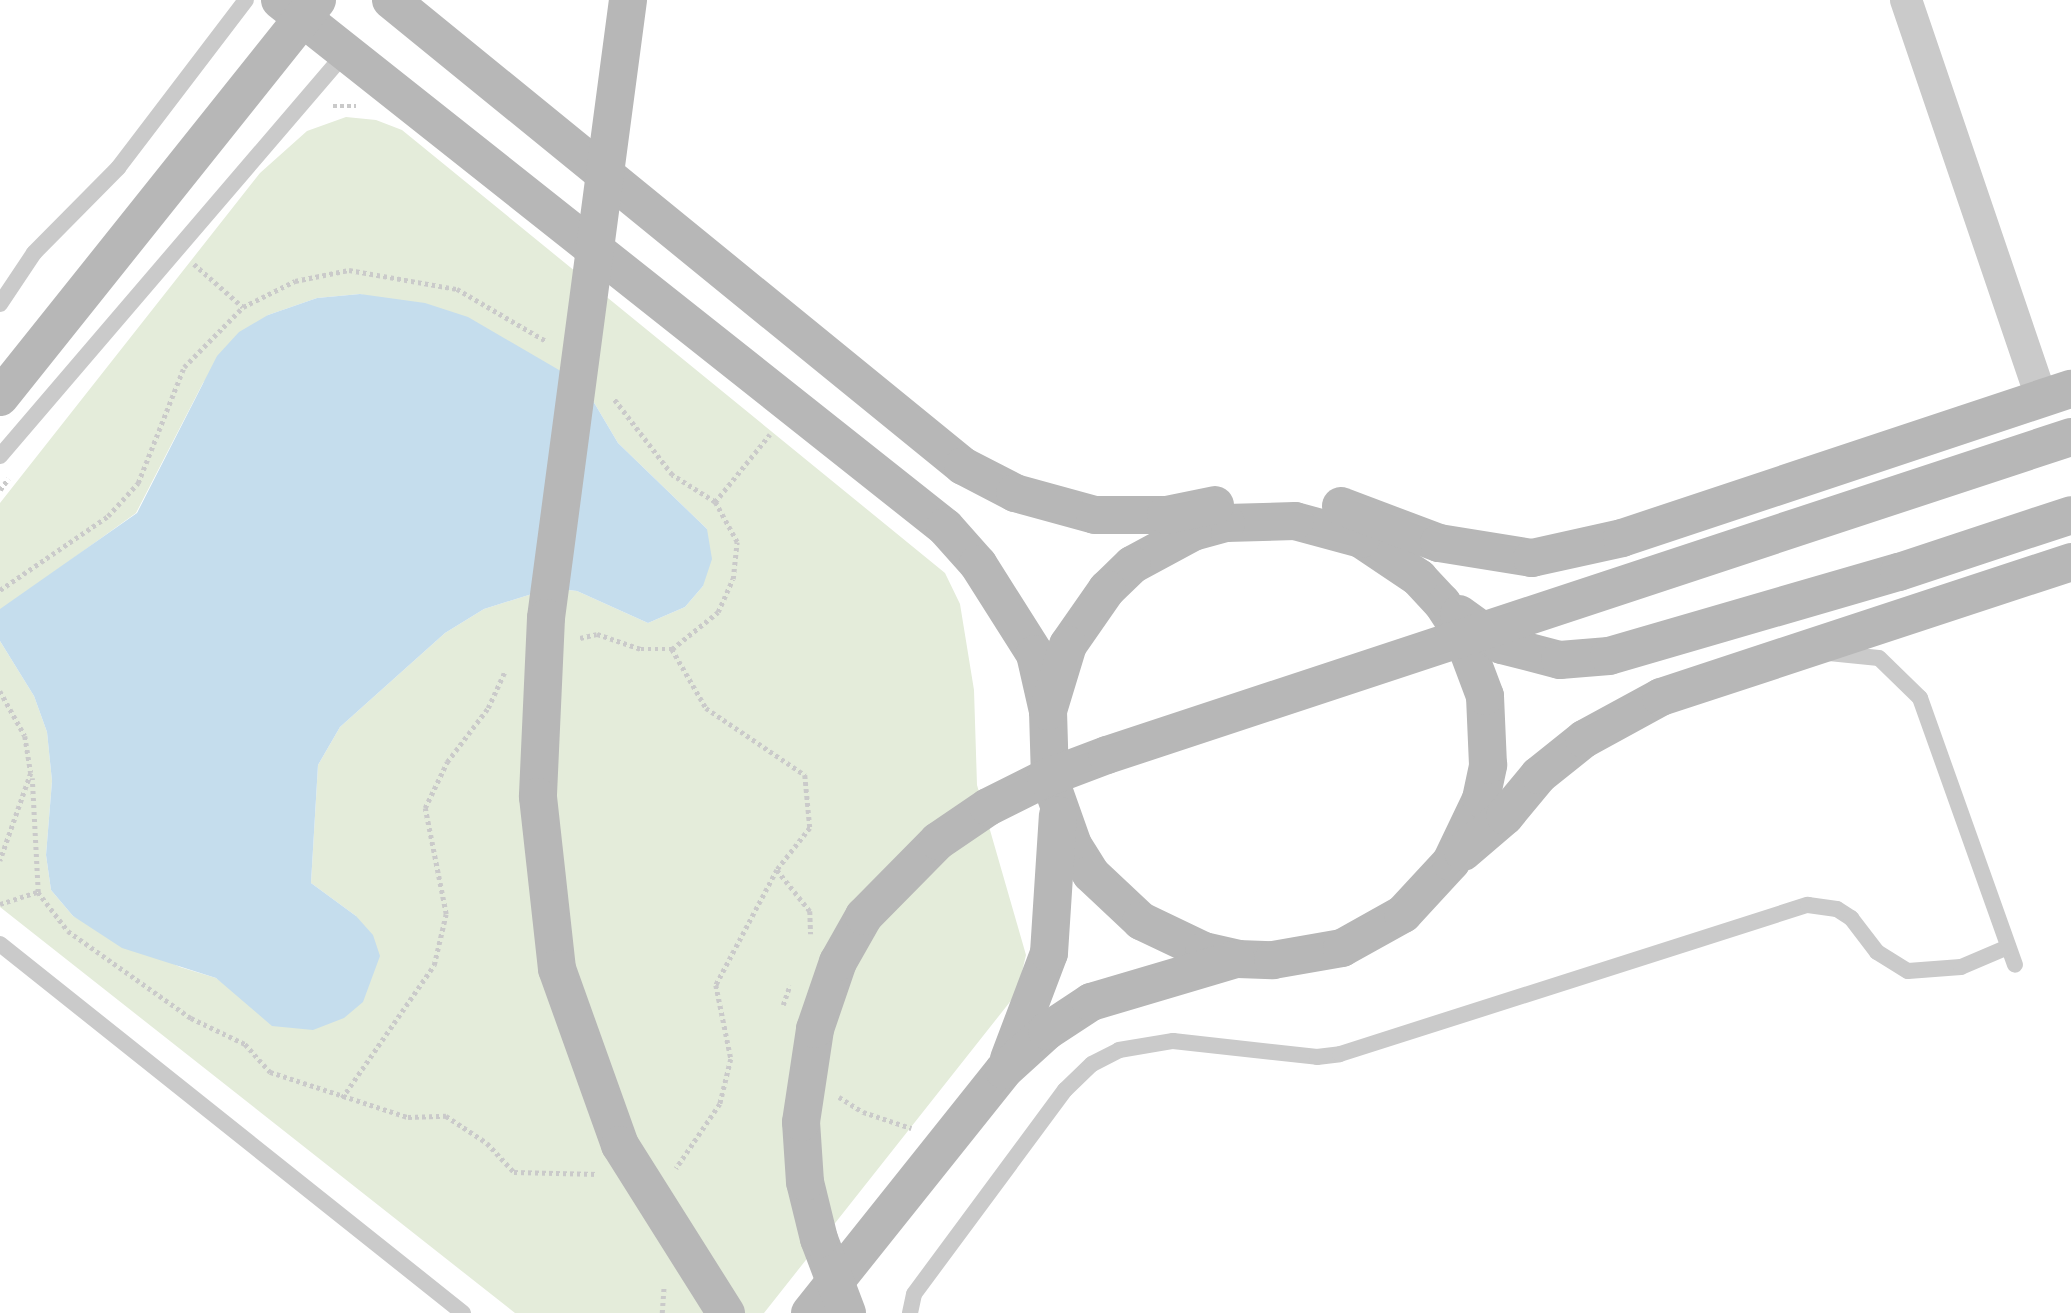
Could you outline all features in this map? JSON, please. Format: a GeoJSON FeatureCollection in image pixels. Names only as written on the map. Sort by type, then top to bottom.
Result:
{"type":"FeatureCollection","features":[{"type":"Feature","properties":{"kind":"main road"},"geometry":{"type":"LineString","coordinates":[[391,0],[963,466],[1015,493],[1095,515],[1166,514],[1279,498],[1327,502],[1439,543],[1532,558],[1622,538],[2057,394]]}},
{"type":"Feature","properties":{"kind":"main road"},"geometry":{"type":"LineString","coordinates":[[628,0],[546,618],[538,797],[557,969],[620,1145],[726,1313]]}},
{"type":"Feature","properties":{"kind":"main road"},"geometry":{"type":"LineString","coordinates":[[0,397],[57,329],[300,6],[346,52],[945,527],[978,564],[1035,654],[1048,711]]}},
{"type":"Feature","properties":{"kind":"main road"},"geometry":{"type":"LineString","coordinates":[[847,1313],[819,1239],[806,1182],[801,1122],[815,1029],[838,962],[864,916],[938,841],[988,807],[1046,778],[1107,755],[2071,437]]}},
{"type":"Feature","properties":{"kind":"main road"},"geometry":{"type":"LineString","coordinates":[[1004,1070],[1049,953],[1059,814],[1046,746],[1048,711],[1068,645],[1085,615],[1132,565],[1224,514],[1279,498],[1361,539],[1419,578],[1455,611],[1502,645],[1560,660],[1609,656],[1647,647],[1899,572],[2071,515]]}},
{"type":"Feature","properties":{"kind":"main road"},"geometry":{"type":"LineString","coordinates":[[1193,532],[1226,523],[1284,520],[1329,527],[1361,539]]}},
{"type":"Feature","properties":{"kind":"main road"},"geometry":{"type":"LineString","coordinates":[[810,1313],[1004,1070],[1047,1031],[1091,1002],[1238,959],[1308,956],[1353,943],[1403,914],[1451,862],[1505,816],[1539,775],[1584,739],[1661,697],[2071,562]]}},
{"type":"Feature","properties":{"kind":"main road"},"geometry":{"type":"LineString","coordinates":[[1419,578],[1461,632],[1479,674],[1488,719],[1488,765],[1481,799],[1451,862]]}},
{"type":"Feature","properties":{"kind":"main road"},"geometry":{"type":"LineString","coordinates":[[1059,814],[1091,874],[1114,900],[1171,939],[1238,959]]}},
{"type":"Feature","properties":{"kind":"street"},"geometry":{"type":"LineString","coordinates":[[1906,0],[2057,394]]}},
{"type":"Feature","properties":{"kind":"lane"},"geometry":{"type":"LineString","coordinates":[[0,304],[34,253],[118,168],[246,0]]}},
{"type":"Feature","properties":{"kind":"lane"},"geometry":{"type":"LineString","coordinates":[[0,456],[346,52]]}},
{"type":"Feature","properties":{"kind":"lane"},"geometry":{"type":"LineString","coordinates":[[1802,651],[1879,658],[1920,698],[2015,965]]}},
{"type":"Feature","properties":{"kind":"lane"},"geometry":{"type":"LineString","coordinates":[[910,1313],[914,1294],[1065,1090],[1091,1064],[1119,1050],[1173,1041],[1317,1057],[1340,1054],[1808,905],[1837,909],[1851,918],[1877,952],[1908,971],[1961,967],[2008,947]]}},
{"type":"Feature","properties":{"kind":"lane"},"geometry":{"type":"LineString","coordinates":[[0,944],[463,1313]]}},
{"type":"Feature","properties":{"kind":"path"},"geometry":{"type":"LineString","coordinates":[[184,255],[243,307]]}},
{"type":"Feature","properties":{"kind":"path"},"geometry":{"type":"LineString","coordinates":[[0,590],[108,516],[138,483],[184,368],[243,307],[295,281],[349,270],[457,289],[551,344]]}},
{"type":"Feature","properties":{"kind":"path"},"geometry":{"type":"LineString","coordinates":[[573,640],[597,634],[641,649],[672,649],[718,612],[733,579],[737,542],[715,502],[672,475],[636,433],[608,390]]}},
{"type":"Feature","properties":{"kind":"path"},"geometry":{"type":"LineString","coordinates":[[715,502],[793,406]]}},
{"type":"Feature","properties":{"kind":"path"},"geometry":{"type":"LineString","coordinates":[[342,1098],[434,965],[446,914],[425,808],[447,762],[488,708],[512,657]]}},
{"type":"Feature","properties":{"kind":"path"},"geometry":{"type":"LineString","coordinates":[[0,691],[25,736],[31,773],[38,892],[0,904]]}},
{"type":"Feature","properties":{"kind":"path"},"geometry":{"type":"LineString","coordinates":[[0,861],[31,773]]}},
{"type":"Feature","properties":{"kind":"green space"},"geometry":{"type":"Polygon","coordinates":[[[346,117],[376,120],[402,130],[945,573],[960,604],[974,690],[977,785],[1026,955],[1017,993],[764,1313],[515,1313],[0,907],[0,641],[34,696],[47,732],[52,781],[46,855],[51,890],[73,916],[180,967],[216,978],[238,994],[356,916],[311,883],[318,765],[340,727],[445,633],[484,609],[551,588],[577,591],[648,623],[685,607],[703,586],[707,529],[618,443],[583,384],[503,340],[360,294],[317,298],[268,315],[203,383],[136,513],[0,611],[0,503],[260,173],[307,131],[346,117]]]}},
{"type":"Feature","properties":{"kind":"water"},"geometry":{"type":"Polygon","coordinates":[[[360,294],[425,303],[468,317],[583,384],[618,443],[707,529],[712,559],[703,586],[685,607],[648,623],[577,591],[551,588],[484,609],[445,633],[340,727],[318,765],[311,883],[356,916],[373,935],[380,956],[363,1002],[344,1018],[313,1030],[272,1026],[216,978],[122,948],[73,916],[51,890],[46,855],[52,781],[47,732],[34,696],[0,641],[0,609],[137,513],[217,356],[239,332],[268,315],[317,298],[360,294]]]}}]}
